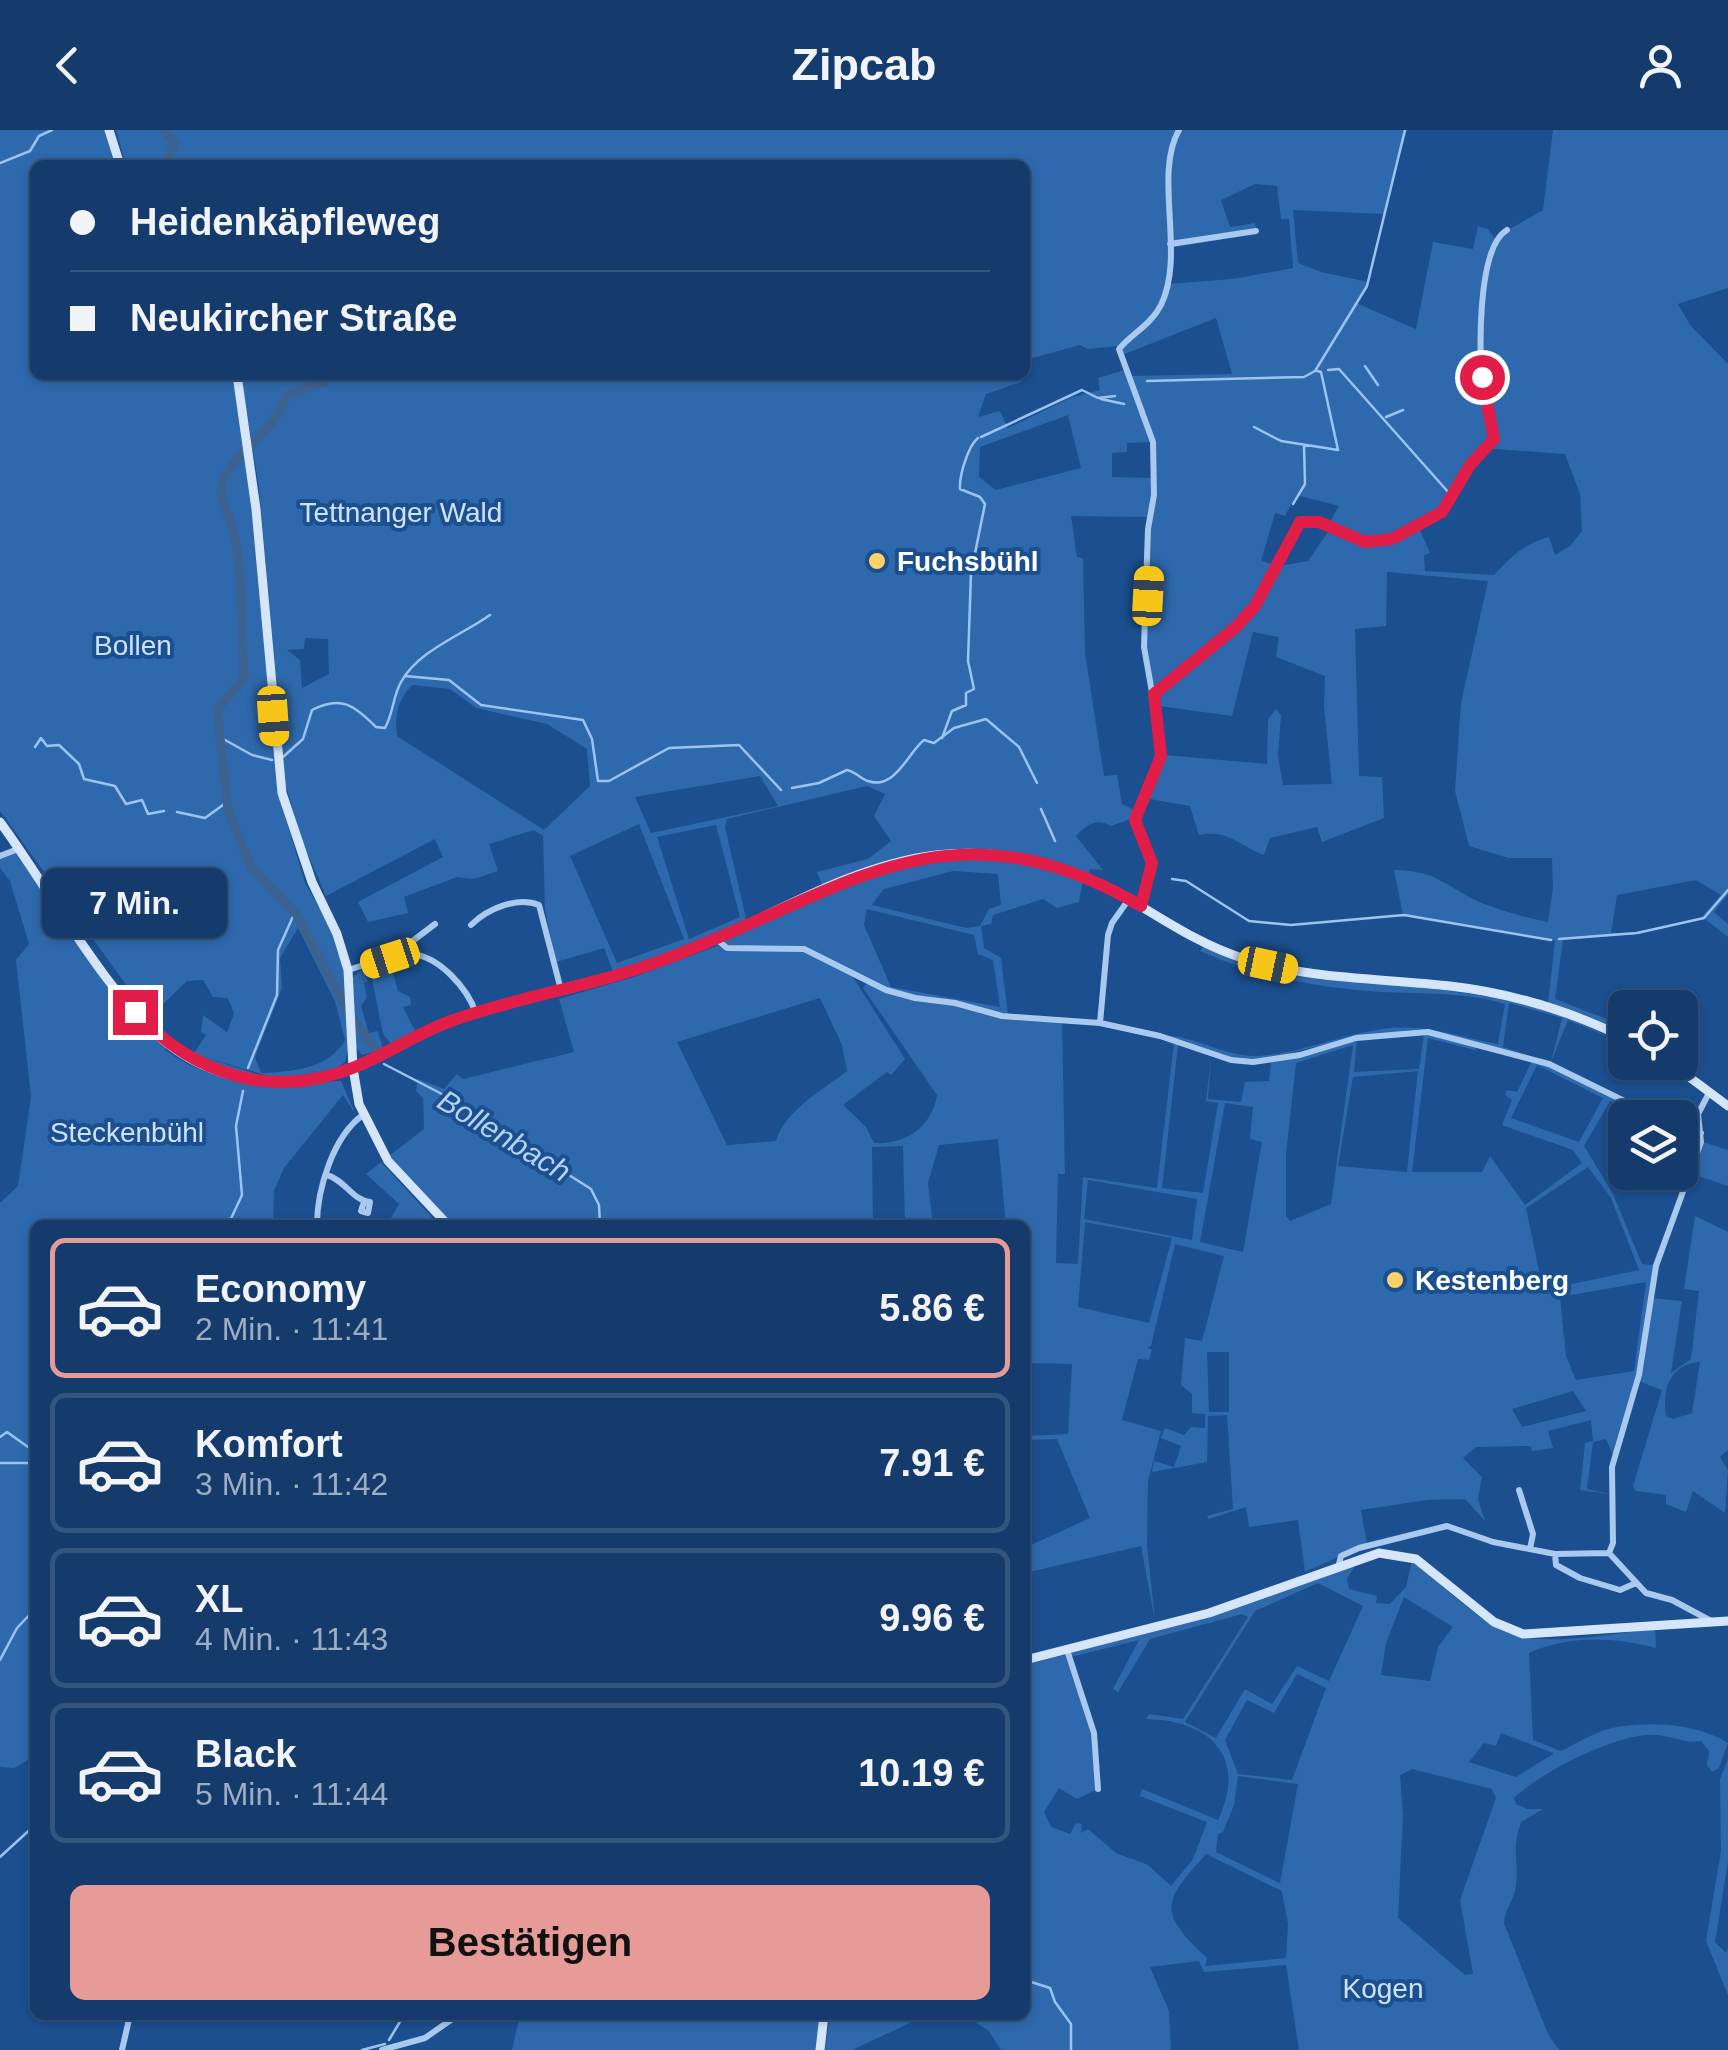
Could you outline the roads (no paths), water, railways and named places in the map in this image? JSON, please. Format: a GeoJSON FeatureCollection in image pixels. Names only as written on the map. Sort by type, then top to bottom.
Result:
{"type":"FeatureCollection","features":[{"type":"Feature","properties":{"kind":"main road"},"geometry":{"type":"LineString","coordinates":[[110,130],[119,160]]}},
{"type":"Feature","properties":{"kind":"main road"},"geometry":{"type":"LineString","coordinates":[[238,380],[250,457],[280,783],[312,882],[338,934],[348,970],[353,1068],[363,1115],[388,1161],[443,1220]]}},
{"type":"Feature","properties":{"kind":"main road"},"geometry":{"type":"LineString","coordinates":[[0,822],[124,998],[172,1046],[210,1068],[256,1082],[300,1082],[336,1074],[437,1026],[609,978],[716,940],[872,870],[948,854],[996,854],[1072,872],[1206,944],[1268,965],[1313,974],[1496,993],[1570,1014],[1608,1031]]}},
{"type":"Feature","properties":{"kind":"main road"},"geometry":{"type":"LineString","coordinates":[[352,1046],[359,1058],[370,1061]]}},
{"type":"Feature","properties":{"kind":"main road"},"geometry":{"type":"LineString","coordinates":[[336,1074],[347,1079],[356,1091]]}},
{"type":"Feature","properties":{"kind":"main road"},"geometry":{"type":"LineString","coordinates":[[1693,1080],[1728,1106]]}},
{"type":"Feature","properties":{"kind":"main road"},"geometry":{"type":"LineString","coordinates":[[1030,1659],[1210,1612],[1379,1552],[1409,1556],[1427,1566],[1494,1622],[1522,1634],[1728,1621]]}},
{"type":"Feature","properties":{"kind":"main road"},"geometry":{"type":"LineString","coordinates":[[820,2050],[823,2020]]}},
{"type":"Feature","properties":{"kind":"street"},"geometry":{"type":"LineString","coordinates":[[1141,906],[1152,863],[1136,827],[1138,809],[1161,756],[1144,647],[1148,529],[1154,495],[1153,442],[1119,348],[1146,326],[1164,299],[1170,244],[1168,157],[1179,130]]}},
{"type":"Feature","properties":{"kind":"street"},"geometry":{"type":"LineString","coordinates":[[1170,244],[1256,230]]}},
{"type":"Feature","properties":{"kind":"street"},"geometry":{"type":"LineString","coordinates":[[1154,694],[1236,627],[1255,606],[1298,524],[1313,521],[1365,542],[1387,541],[1437,517],[1450,503],[1470,465],[1494,439],[1484,400],[1481,317],[1494,243],[1507,230]]}},
{"type":"Feature","properties":{"kind":"street"},"geometry":{"type":"LineString","coordinates":[[0,856],[20,848]]}},
{"type":"Feature","properties":{"kind":"street"},"geometry":{"type":"LineString","coordinates":[[1100,1024],[1108,935],[1128,899]]}},
{"type":"Feature","properties":{"kind":"street"},"geometry":{"type":"LineString","coordinates":[[471,926],[498,908],[521,901],[539,905],[561,992]]}},
{"type":"Feature","properties":{"kind":"street"},"geometry":{"type":"LineString","coordinates":[[394,956],[435,924]]}},
{"type":"Feature","properties":{"kind":"street"},"geometry":{"type":"LineString","coordinates":[[716,940],[727,948],[804,948],[886,990],[915,998],[955,1003],[1002,1016],[1100,1024],[1160,1036],[1221,1058],[1253,1062],[1300,1055],[1356,1038],[1428,1032],[1550,1064],[1623,1100]]}},
{"type":"Feature","properties":{"kind":"street"},"geometry":{"type":"LineString","coordinates":[[410,943],[413,954]]}},
{"type":"Feature","properties":{"kind":"street"},"geometry":{"type":"LineString","coordinates":[[348,970],[413,954],[440,966],[470,997],[476,1013]]}},
{"type":"Feature","properties":{"kind":"street"},"geometry":{"type":"LineString","coordinates":[[1609,1553],[1613,1543],[1612,1467],[1639,1375],[1653,1276],[1701,1133],[1699,1108],[1710,1092]]}},
{"type":"Feature","properties":{"kind":"street"},"geometry":{"type":"LineString","coordinates":[[317,1220],[326,1175],[344,1137],[363,1115]]}},
{"type":"Feature","properties":{"kind":"street"},"geometry":{"type":"LineString","coordinates":[[326,1175],[340,1179],[364,1202]]}},
{"type":"Feature","properties":{"kind":"street"},"geometry":{"type":"LineString","coordinates":[[1519,1490],[1532,1534],[1530,1549]]}},
{"type":"Feature","properties":{"kind":"street"},"geometry":{"type":"LineString","coordinates":[[1339,1564],[1340,1556],[1358,1548],[1447,1526],[1554,1554],[1609,1553],[1646,1593],[1691,1608],[1714,1622]]}},
{"type":"Feature","properties":{"kind":"street"},"geometry":{"type":"LineString","coordinates":[[1554,1554],[1556,1565],[1580,1578],[1620,1590],[1636,1583]]}},
{"type":"Feature","properties":{"kind":"street"},"geometry":{"type":"LineString","coordinates":[[1685,1624],[1691,1608]]}},
{"type":"Feature","properties":{"kind":"street"},"geometry":{"type":"LineString","coordinates":[[1066,1650],[1094,1732],[1098,1789]]}},
{"type":"Feature","properties":{"kind":"street"},"geometry":{"type":"LineString","coordinates":[[122,2050],[129,2020]]}},
{"type":"Feature","properties":{"kind":"street"},"geometry":{"type":"LineString","coordinates":[[382,2050],[415,2042],[450,2020]]}},
{"type":"Feature","properties":{"kind":"waterway"},"geometry":{"type":"LineString","coordinates":[[0,163],[30,151],[39,136],[52,130]]}},
{"type":"Feature","properties":{"kind":"waterway","name":"Bollenbach"},"geometry":{"type":"LineString","coordinates":[[164,130],[175,143],[169,160]]}},
{"type":"Feature","properties":{"kind":"waterway"},"geometry":{"type":"LineString","coordinates":[[1147,381],[1304,377],[1315,371],[1367,286],[1405,130]]}},
{"type":"Feature","properties":{"kind":"waterway"},"geometry":{"type":"LineString","coordinates":[[1365,366],[1378,385]]}},
{"type":"Feature","properties":{"kind":"waterway"},"geometry":{"type":"LineString","coordinates":[[1328,370],[1339,369],[1449,493]]}},
{"type":"Feature","properties":{"kind":"waterway"},"geometry":{"type":"LineString","coordinates":[[1254,427],[1281,441],[1338,450],[1321,372],[1317,371]]}},
{"type":"Feature","properties":{"kind":"waterway","name":"Bollenbach"},"geometry":{"type":"LineString","coordinates":[[326,380],[286,396],[272,421],[229,469],[221,487],[239,569],[244,679],[217,709],[228,810],[251,867],[296,914],[347,1010]]}},
{"type":"Feature","properties":{"kind":"waterway"},"geometry":{"type":"LineString","coordinates":[[981,437],[1082,390],[1098,398],[1115,396]]}},
{"type":"Feature","properties":{"kind":"waterway"},"geometry":{"type":"LineString","coordinates":[[1101,399],[1124,404]]}},
{"type":"Feature","properties":{"kind":"waterway"},"geometry":{"type":"LineString","coordinates":[[1386,417],[1403,410]]}},
{"type":"Feature","properties":{"kind":"waterway"},"geometry":{"type":"LineString","coordinates":[[942,738],[952,711],[966,705],[966,693],[974,689],[968,661],[971,573],[985,504],[980,497],[960,489],[960,483],[968,454],[978,438]]}},
{"type":"Feature","properties":{"kind":"waterway"},"geometry":{"type":"LineString","coordinates":[[1293,504],[1305,484],[1304,445]]}},
{"type":"Feature","properties":{"kind":"waterway"},"geometry":{"type":"LineString","coordinates":[[283,757],[303,739],[312,710],[331,703],[347,705],[376,727],[385,728],[398,687],[408,671],[429,653],[490,615]]}},
{"type":"Feature","properties":{"kind":"waterway"},"geometry":{"type":"LineString","coordinates":[[405,676],[449,680],[481,705],[583,720],[592,739],[598,781],[609,781],[669,748],[739,745],[781,790]]}},
{"type":"Feature","properties":{"kind":"waterway"},"geometry":{"type":"LineString","coordinates":[[792,788],[819,783],[847,770],[878,783],[894,775],[924,740],[934,743],[954,728],[986,719],[1019,747],[1037,783]]}},
{"type":"Feature","properties":{"kind":"waterway"},"geometry":{"type":"LineString","coordinates":[[218,736],[252,755],[272,760]]}},
{"type":"Feature","properties":{"kind":"waterway"},"geometry":{"type":"LineString","coordinates":[[35,747],[41,738],[47,746],[59,745],[79,764],[84,779],[115,786],[126,804],[142,800],[148,814],[164,811]]}},
{"type":"Feature","properties":{"kind":"waterway"},"geometry":{"type":"LineString","coordinates":[[177,812],[205,818],[227,802]]}},
{"type":"Feature","properties":{"kind":"waterway"},"geometry":{"type":"LineString","coordinates":[[1041,809],[1055,841]]}},
{"type":"Feature","properties":{"kind":"waterway"},"geometry":{"type":"LineString","coordinates":[[1172,879],[1186,881],[1249,921],[1291,925],[1404,915],[1551,940]]}},
{"type":"Feature","properties":{"kind":"waterway"},"geometry":{"type":"LineString","coordinates":[[1559,939],[1637,933],[1704,918],[1728,890]]}},
{"type":"Feature","properties":{"kind":"waterway"},"geometry":{"type":"LineString","coordinates":[[248,1068],[277,995],[278,950],[295,912]]}},
{"type":"Feature","properties":{"kind":"waterway","name":"Bollenbach"},"geometry":{"type":"LineString","coordinates":[[358,1025],[376,1050]]}},
{"type":"Feature","properties":{"kind":"waterway","name":"Bollenbach"},"geometry":{"type":"LineString","coordinates":[[384,1064],[440,1093],[591,1189],[599,1205],[600,1220]]}},
{"type":"Feature","properties":{"kind":"waterway"},"geometry":{"type":"LineString","coordinates":[[230,1220],[242,1195],[236,1126],[243,1091]]}},
{"type":"Feature","properties":{"kind":"waterway"},"geometry":{"type":"LineString","coordinates":[[0,1437],[7,1432],[30,1448]]}},
{"type":"Feature","properties":{"kind":"waterway"},"geometry":{"type":"LineString","coordinates":[[0,1463],[30,1463]]}},
{"type":"Feature","properties":{"kind":"waterway"},"geometry":{"type":"LineString","coordinates":[[0,1660],[17,1628],[30,1614]]}},
{"type":"Feature","properties":{"kind":"waterway"},"geometry":{"type":"LineString","coordinates":[[0,1857],[30,1830]]}},
{"type":"Feature","properties":{"kind":"waterway","name":"Bollenbach"},"geometry":{"type":"LineString","coordinates":[[1030,1982],[1050,1988],[1071,2024],[1071,2050]]}},
{"type":"Feature","properties":{"kind":"waterway"},"geometry":{"type":"LineString","coordinates":[[389,2040],[401,2020]]}},
{"type":"Feature","properties":{"kind":"waterway"},"geometry":{"type":"LineString","coordinates":[[362,2050],[385,2044]]}},
{"type":"Feature","properties":{"kind":"place","name":"Fuchsbühl"},"geometry":{"type":"Point","coordinates":[877,561]}},
{"type":"Feature","properties":{"kind":"place","name":"Kestenberg"},"geometry":{"type":"Point","coordinates":[1395,1280]}},
{"type":"Feature","properties":{"kind":"park label","name":"Tettnanger Wald"},"geometry":{"type":"Point","coordinates":[401,512]}},
{"type":"Feature","properties":{"kind":"park label","name":"Bollen"},"geometry":{"type":"Point","coordinates":[133,645]}},
{"type":"Feature","properties":{"kind":"park label","name":"Steckenbühl"},"geometry":{"type":"Point","coordinates":[127,1132]}},
{"type":"Feature","properties":{"kind":"park label","name":"Kogen"},"geometry":{"type":"Point","coordinates":[1383,1988]}}]}
